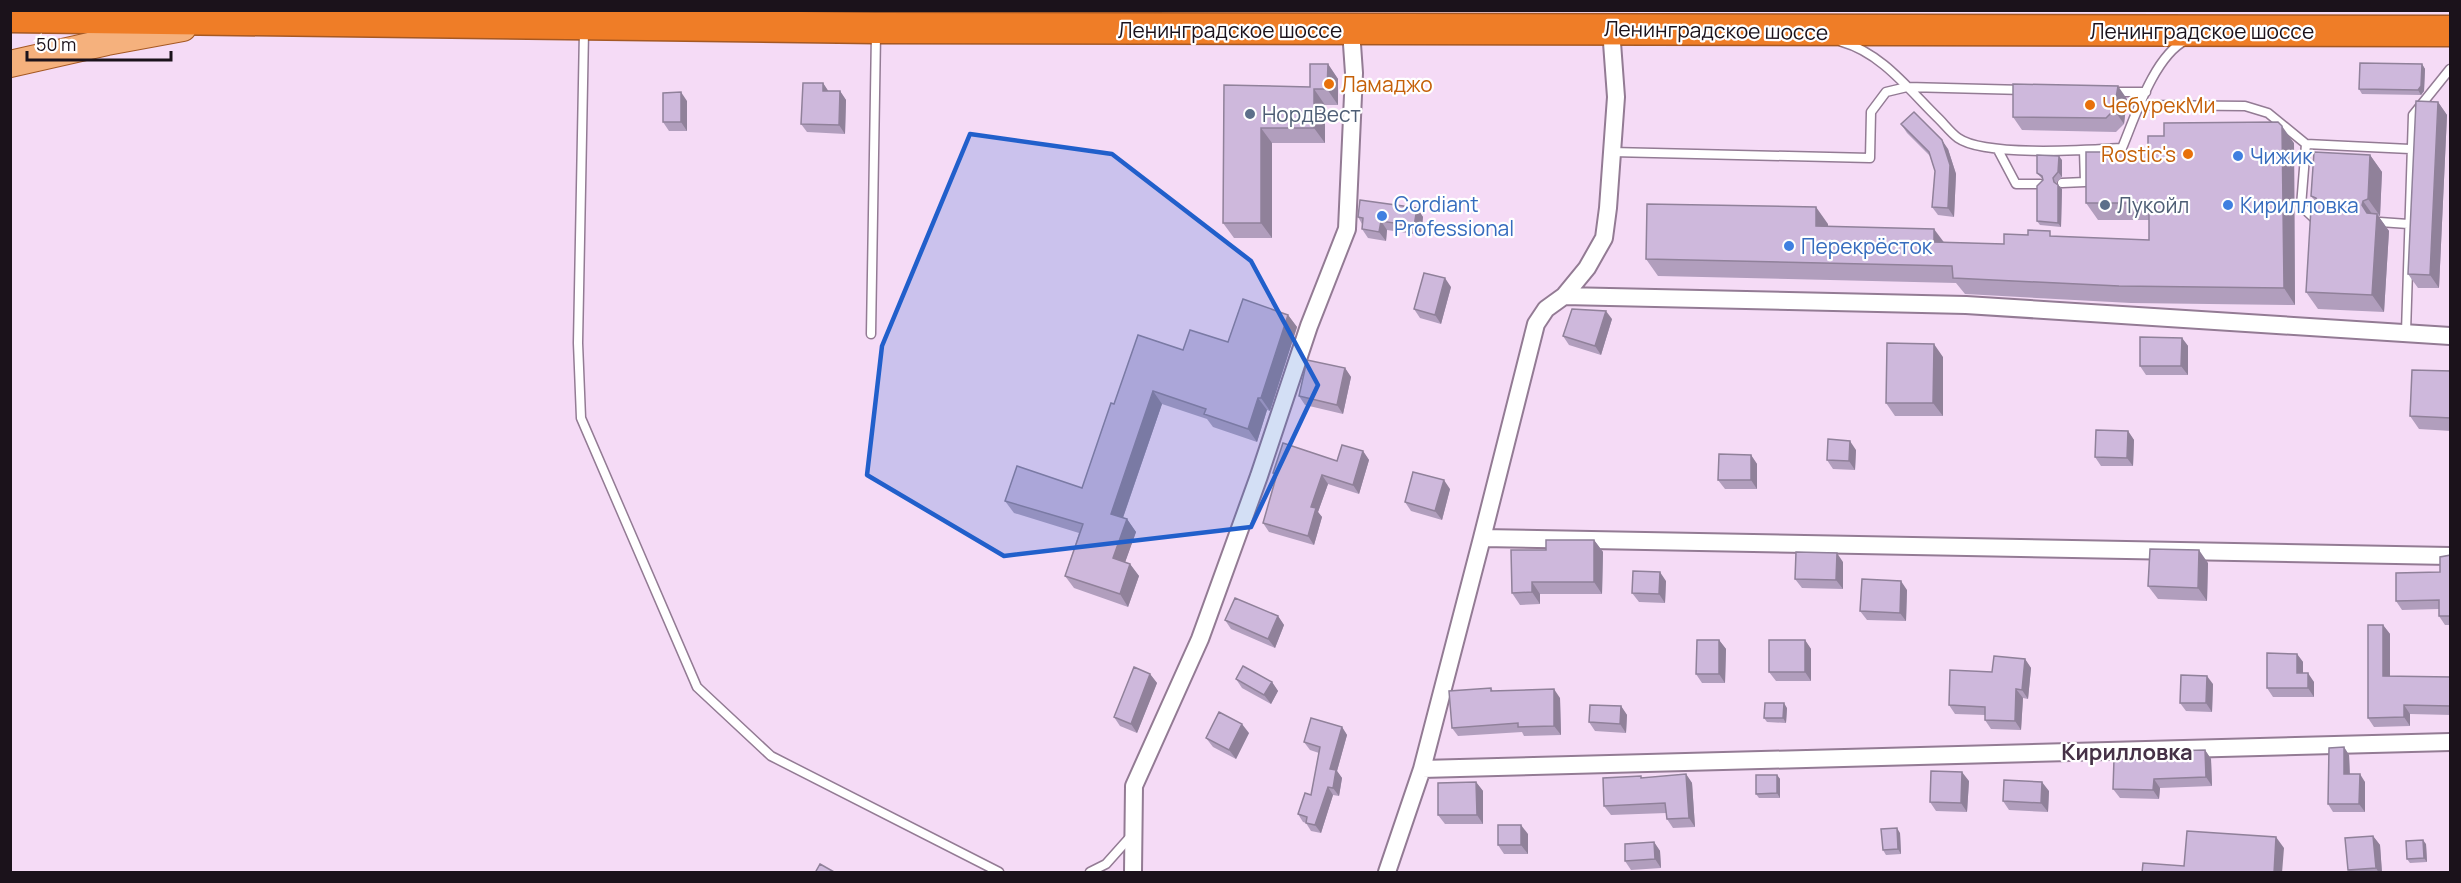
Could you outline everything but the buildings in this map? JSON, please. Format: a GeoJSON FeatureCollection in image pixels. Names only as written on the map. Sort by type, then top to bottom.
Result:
{"type":"FeatureCollection","features":[{"type":"Feature","properties":{"kind":"highway","name":"Ленинградское шоссе"},"geometry":{"type":"LineString","coordinates":[[10,16],[876,28],[1611,29],[1804,32],[2451,31]]}},
{"type":"Feature","properties":{"kind":"main road"},"geometry":{"type":"LineString","coordinates":[[10,64],[107,42],[234,18]]}},
{"type":"Feature","properties":{"kind":"street"},"geometry":{"type":"LineString","coordinates":[[1387,873],[1422,769],[1536,324],[1546,309],[1564,296],[1587,268],[1604,238],[1616,97],[1611,29]]}},
{"type":"Feature","properties":{"kind":"street"},"geometry":{"type":"LineString","coordinates":[[1133,873],[1134,786],[1200,639],[1259,476],[1309,326],[1347,229],[1354,73],[1351,30]]}},
{"type":"Feature","properties":{"kind":"street"},"geometry":{"type":"LineString","coordinates":[[1564,296],[1966,305],[2451,336]]}},
{"type":"Feature","properties":{"kind":"street"},"geometry":{"type":"LineString","coordinates":[[1482,538],[2451,556]]}},
{"type":"Feature","properties":{"kind":"street"},"geometry":{"type":"LineString","coordinates":[[1422,769],[2451,742]]}},
{"type":"Feature","properties":{"kind":"lane"},"geometry":{"type":"LineString","coordinates":[[584,23],[578,343],[582,418],[697,687],[771,756],[999,873]]}},
{"type":"Feature","properties":{"kind":"lane"},"geometry":{"type":"LineString","coordinates":[[871,334],[876,28]]}},
{"type":"Feature","properties":{"kind":"lane"},"geometry":{"type":"LineString","coordinates":[[1804,32],[1851,44],[1880,60],[1959,139],[1998,150],[2084,150],[2122,148],[2158,67],[2180,43],[2207,30]]}},
{"type":"Feature","properties":{"kind":"lane"},"geometry":{"type":"LineString","coordinates":[[2406,332],[2410,149],[2413,116],[2451,69]]}},
{"type":"Feature","properties":{"kind":"lane"},"geometry":{"type":"LineString","coordinates":[[1612,152],[1870,158],[1871,112],[1886,92],[1907,87],[2038,90]]}},
{"type":"Feature","properties":{"kind":"lane"},"geometry":{"type":"LineString","coordinates":[[2098,91],[2146,92]]}},
{"type":"Feature","properties":{"kind":"lane"},"geometry":{"type":"LineString","coordinates":[[2140,105],[2245,106],[2268,113],[2306,144],[2410,149]]}},
{"type":"Feature","properties":{"kind":"lane"},"geometry":{"type":"LineString","coordinates":[[2306,144],[2301,206],[2315,219],[2323,219]]}},
{"type":"Feature","properties":{"kind":"lane"},"geometry":{"type":"LineString","coordinates":[[1998,150],[2016,184],[2040,184]]}},
{"type":"Feature","properties":{"kind":"lane"},"geometry":{"type":"LineString","coordinates":[[2062,183],[2085,182],[2084,150]]}},
{"type":"Feature","properties":{"kind":"lane"},"geometry":{"type":"LineString","coordinates":[[2380,222],[2408,224]]}},
{"type":"Feature","properties":{"kind":"lane"},"geometry":{"type":"LineString","coordinates":[[1090,873],[1106,864],[1133,833]]}},
{"type":"Feature","properties":{"kind":"highlighted area"},"geometry":{"type":"Polygon","coordinates":[[[970,134],[1112,154],[1251,261],[1318,385],[1251,527],[1004,556],[867,475],[882,346],[970,134]]]}},
{"type":"Feature","properties":{"kind":"place","name":"Ламаджо"},"geometry":{"type":"Point","coordinates":[1329,84]}},
{"type":"Feature","properties":{"kind":"place","name":"ЧебурекМи"},"geometry":{"type":"Point","coordinates":[2090,105]}},
{"type":"Feature","properties":{"kind":"place","name":"НордВест"},"geometry":{"type":"Point","coordinates":[1250,114]}},
{"type":"Feature","properties":{"kind":"place","name":"Rostic's"},"geometry":{"type":"Point","coordinates":[2188,154]}},
{"type":"Feature","properties":{"kind":"place","name":"Чижик"},"geometry":{"type":"Point","coordinates":[2238,156]}},
{"type":"Feature","properties":{"kind":"place","name":"Лукойл"},"geometry":{"type":"Point","coordinates":[2105,205]}},
{"type":"Feature","properties":{"kind":"place","name":"Кирилловка"},"geometry":{"type":"Point","coordinates":[2228,205]}},
{"type":"Feature","properties":{"kind":"place","name":"Cordiant Professional"},"geometry":{"type":"Point","coordinates":[1382,216]}},
{"type":"Feature","properties":{"kind":"place","name":"Перекрёсток"},"geometry":{"type":"Point","coordinates":[1789,246]}},
{"type":"Feature","properties":{"kind":"district","name":"Кирилловка"},"geometry":{"type":"Point","coordinates":[2127,752]}}]}
